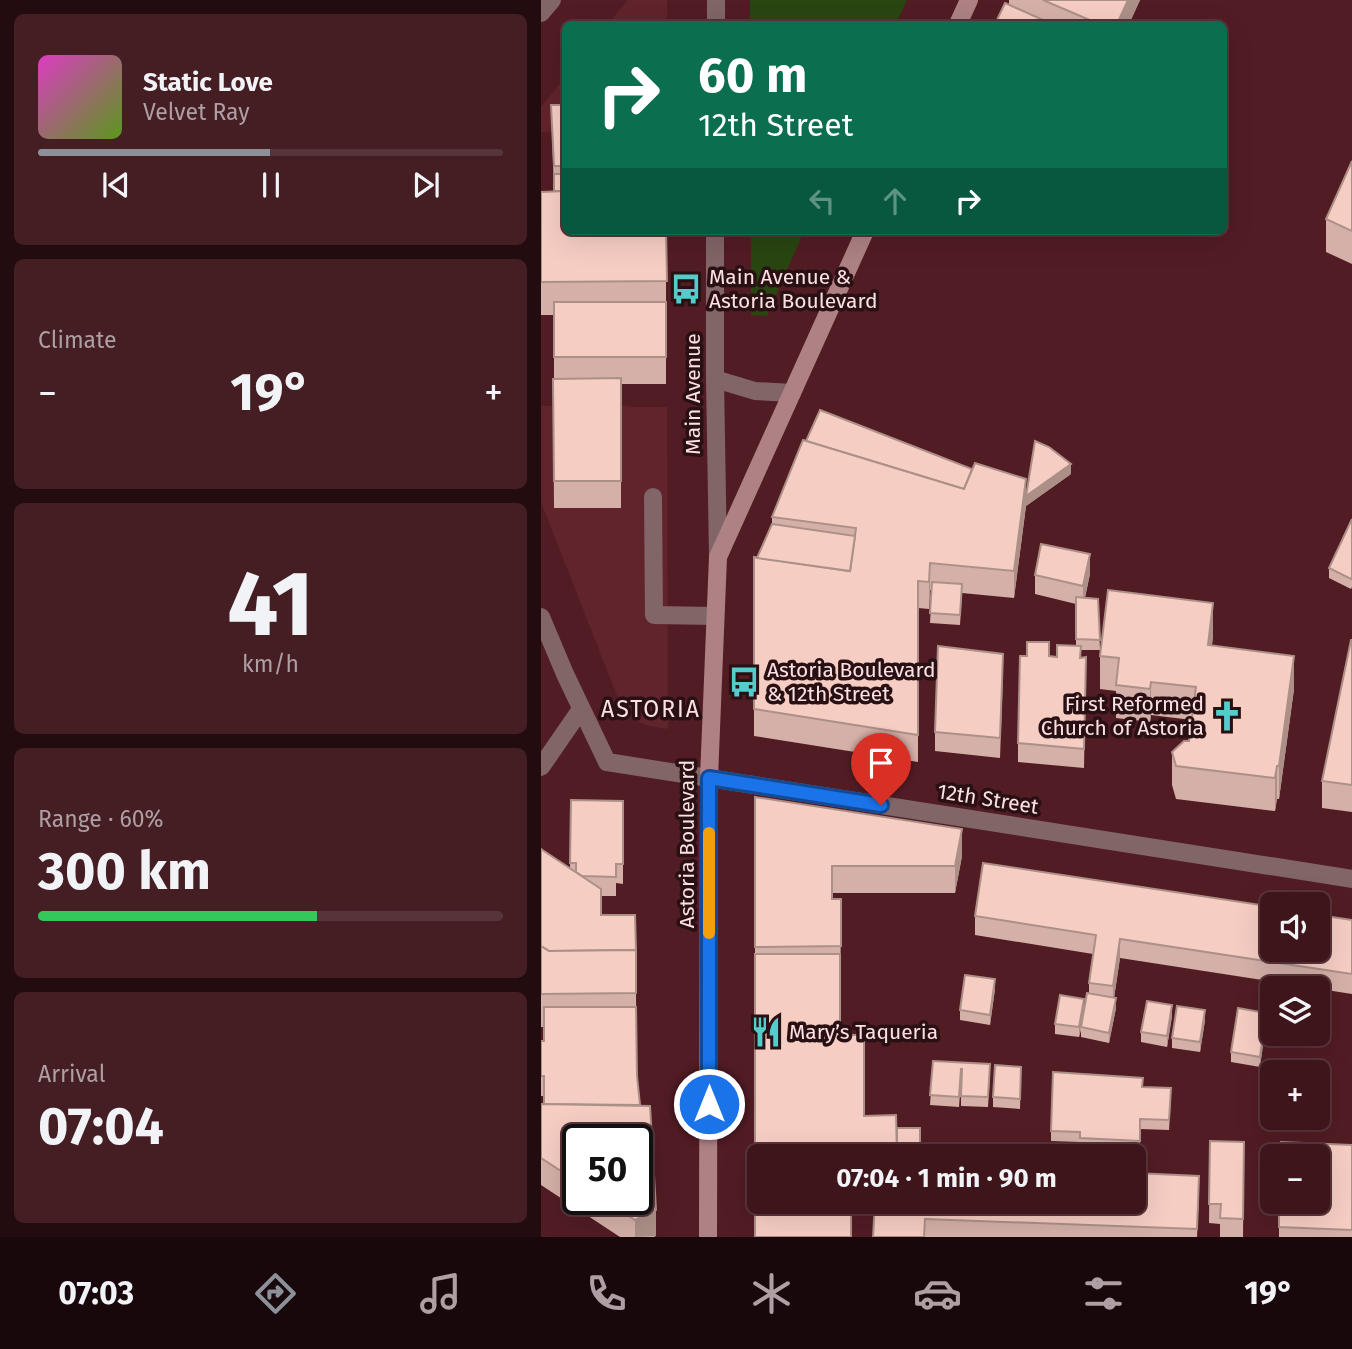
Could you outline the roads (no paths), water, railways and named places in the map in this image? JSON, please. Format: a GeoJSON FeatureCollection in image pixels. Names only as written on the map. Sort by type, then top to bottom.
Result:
{"type":"FeatureCollection","features":[{"type":"Feature","properties":{"kind":"main road"},"geometry":{"type":"LineString","coordinates":[[959,21],[969,0]]}},
{"type":"Feature","properties":{"kind":"main road","name":"Astoria Boulevard"},"geometry":{"type":"LineString","coordinates":[[708,1237],[709,778],[718,557],[863,235]]}},
{"type":"Feature","properties":{"kind":"street"},"geometry":{"type":"LineString","coordinates":[[541,13],[552,0]]}},
{"type":"Feature","properties":{"kind":"street"},"geometry":{"type":"LineString","coordinates":[[716,0],[716,21]]}},
{"type":"Feature","properties":{"kind":"street","name":"Main Avenue"},"geometry":{"type":"LineString","coordinates":[[715,235],[718,557]]}},
{"type":"Feature","properties":{"kind":"street"},"geometry":{"type":"LineString","coordinates":[[715,379],[755,391],[792,393]]}},
{"type":"Feature","properties":{"kind":"street"},"geometry":{"type":"LineString","coordinates":[[653,497],[654,615],[715,616]]}},
{"type":"Feature","properties":{"kind":"street","name":"12th Street"},"geometry":{"type":"LineString","coordinates":[[541,617],[607,762],[1352,879]]}},
{"type":"Feature","properties":{"kind":"street"},"geometry":{"type":"LineString","coordinates":[[541,767],[581,709]]}},
{"type":"Feature","properties":{"kind":"place","name":"Main Avenue & Astoria Boulevard"},"geometry":{"type":"Point","coordinates":[686,289]}},
{"type":"Feature","properties":{"kind":"place","name":"Astoria Boulevard & 12th Street"},"geometry":{"type":"Point","coordinates":[744,682]}},
{"type":"Feature","properties":{"kind":"place","name":"First Reformed Church of Astoria"},"geometry":{"type":"Point","coordinates":[1227,716]}},
{"type":"Feature","properties":{"kind":"place","name":"Mary’s Taqueria"},"geometry":{"type":"Point","coordinates":[766,1032]}},
{"type":"Feature","properties":{"kind":"district","name":"ASTORIA"},"geometry":{"type":"Point","coordinates":[651,709]}}]}
